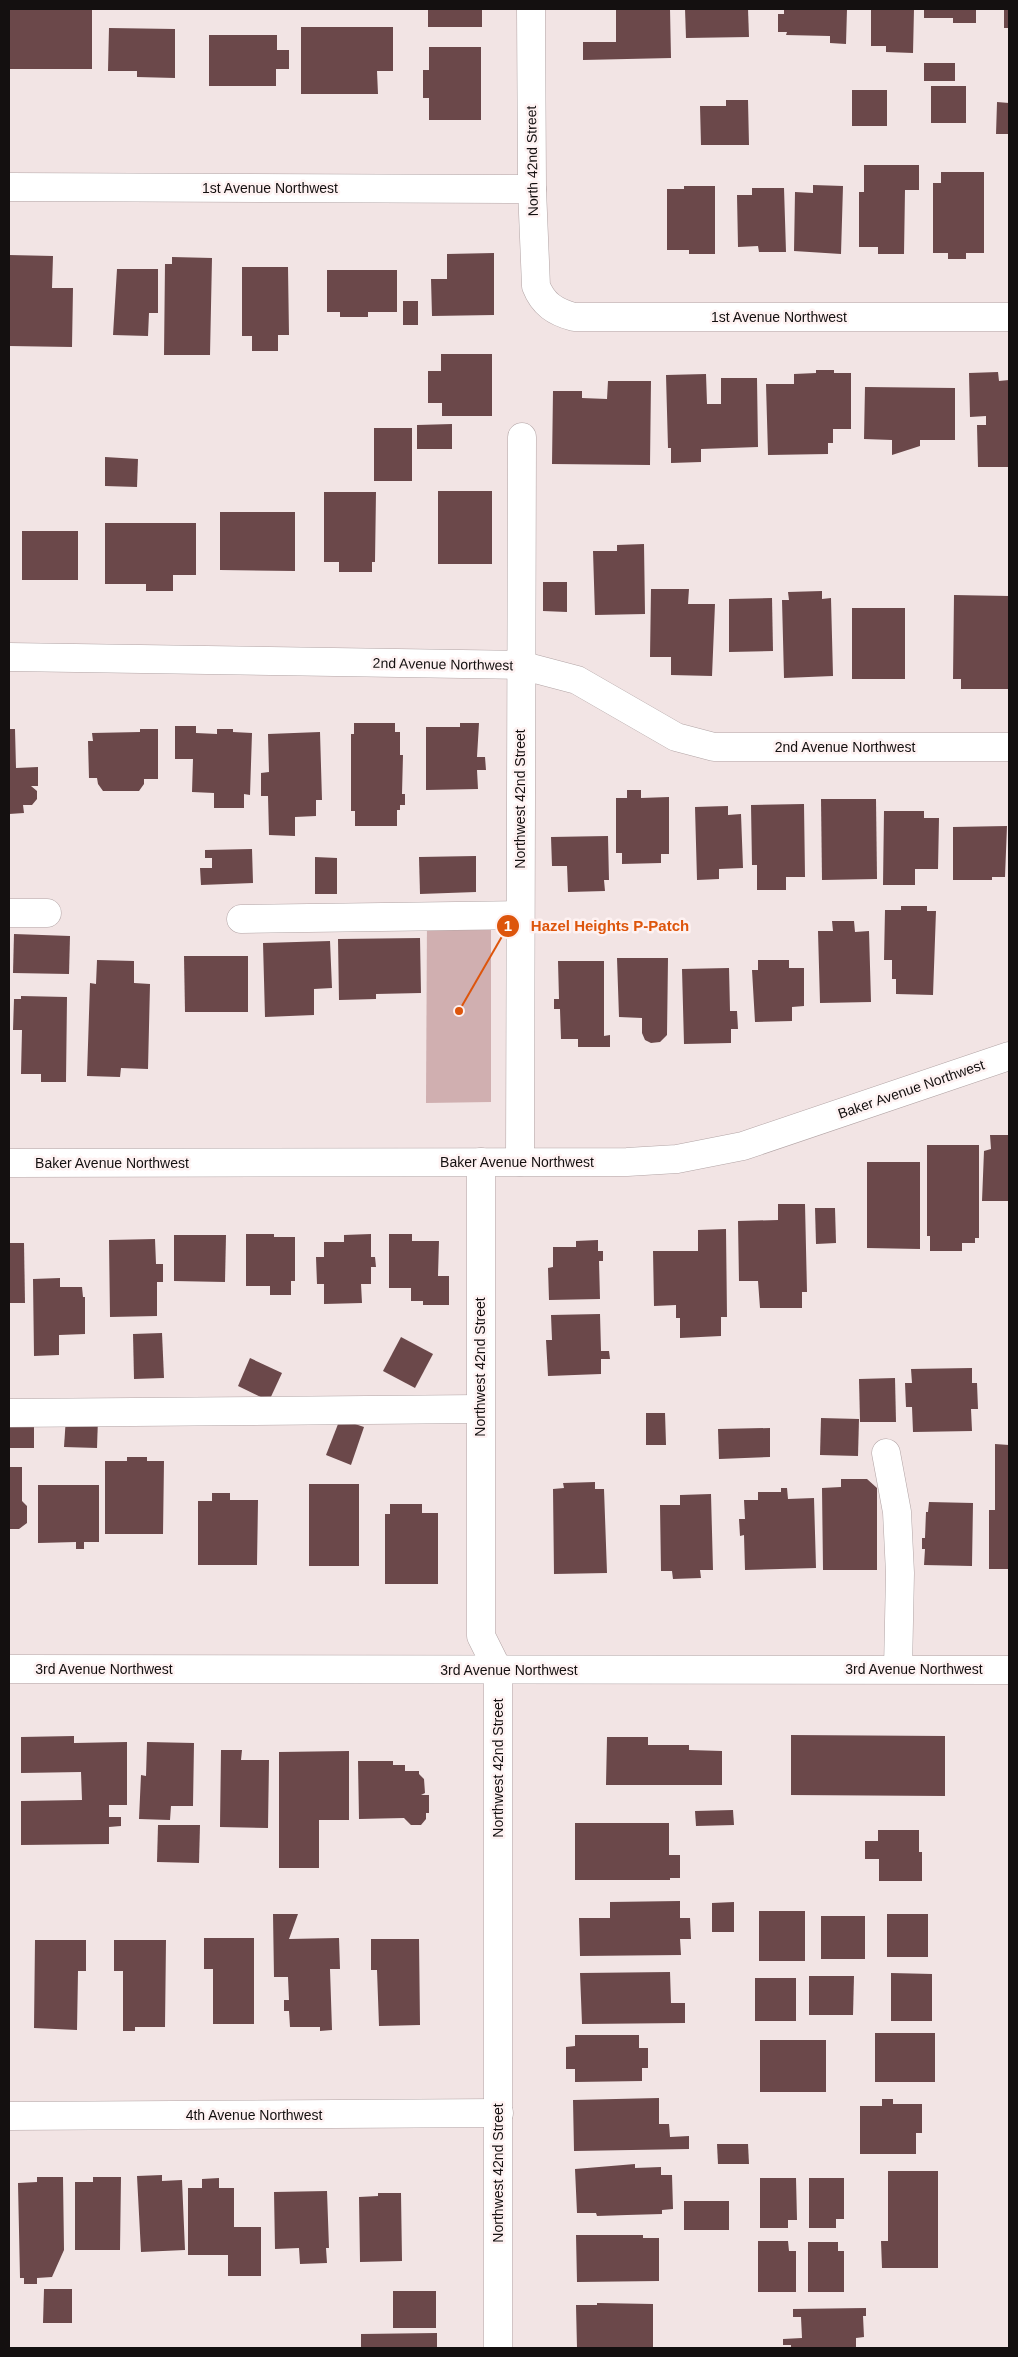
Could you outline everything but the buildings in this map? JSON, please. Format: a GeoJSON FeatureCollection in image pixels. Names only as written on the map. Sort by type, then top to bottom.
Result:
{"type":"FeatureCollection","features":[{"type":"Feature","properties":{"kind":"street","name":"North 42nd Street"},"geometry":{"type":"LineString","coordinates":[[530,9],[532,189],[536,286],[541,298],[551,308]]}},
{"type":"Feature","properties":{"kind":"street","name":"1st Avenue Northwest"},"geometry":{"type":"LineString","coordinates":[[9,187],[532,189]]}},
{"type":"Feature","properties":{"kind":"street","name":"1st Avenue Northwest"},"geometry":{"type":"LineString","coordinates":[[551,308],[574,318],[1009,318]]}},
{"type":"Feature","properties":{"kind":"street","name":"Northwest 42nd Street"},"geometry":{"type":"LineString","coordinates":[[520,1162],[522,436]]}},
{"type":"Feature","properties":{"kind":"street","name":"2nd Avenue Northwest"},"geometry":{"type":"LineString","coordinates":[[9,658],[520,665],[577,680],[676,737],[714,748],[1009,747]]}},
{"type":"Feature","properties":{"kind":"street"},"geometry":{"type":"LineString","coordinates":[[9,913],[47,913]]}},
{"type":"Feature","properties":{"kind":"street"},"geometry":{"type":"LineString","coordinates":[[241,919],[520,915]]}},
{"type":"Feature","properties":{"kind":"street","name":"Baker Avenue Northwest"},"geometry":{"type":"LineString","coordinates":[[9,1163],[627,1162],[677,1159],[743,1146],[1009,1056]]}},
{"type":"Feature","properties":{"kind":"street","name":"Northwest 42nd Street"},"geometry":{"type":"LineString","coordinates":[[481,1162],[481,1636],[498,1670],[498,2348]]}},
{"type":"Feature","properties":{"kind":"street"},"geometry":{"type":"LineString","coordinates":[[9,1413],[480,1408]]}},
{"type":"Feature","properties":{"kind":"street"},"geometry":{"type":"LineString","coordinates":[[886,1453],[897,1512],[900,1573],[898,1669]]}},
{"type":"Feature","properties":{"kind":"street","name":"3rd Avenue Northwest"},"geometry":{"type":"LineString","coordinates":[[9,1669],[1009,1670]]}},
{"type":"Feature","properties":{"kind":"street","name":"4th Avenue Northwest"},"geometry":{"type":"LineString","coordinates":[[9,2116],[499,2113]]}},
{"type":"Feature","properties":{"kind":"shaded area"},"geometry":{"type":"Polygon","coordinates":[[[427,920],[491,920],[491,1102],[426,1103],[427,920]]]}},
{"type":"Feature","properties":{"kind":"place","name":"Hazel Heights P-Patch"},"geometry":{"type":"Point","coordinates":[459,1011]}}]}
